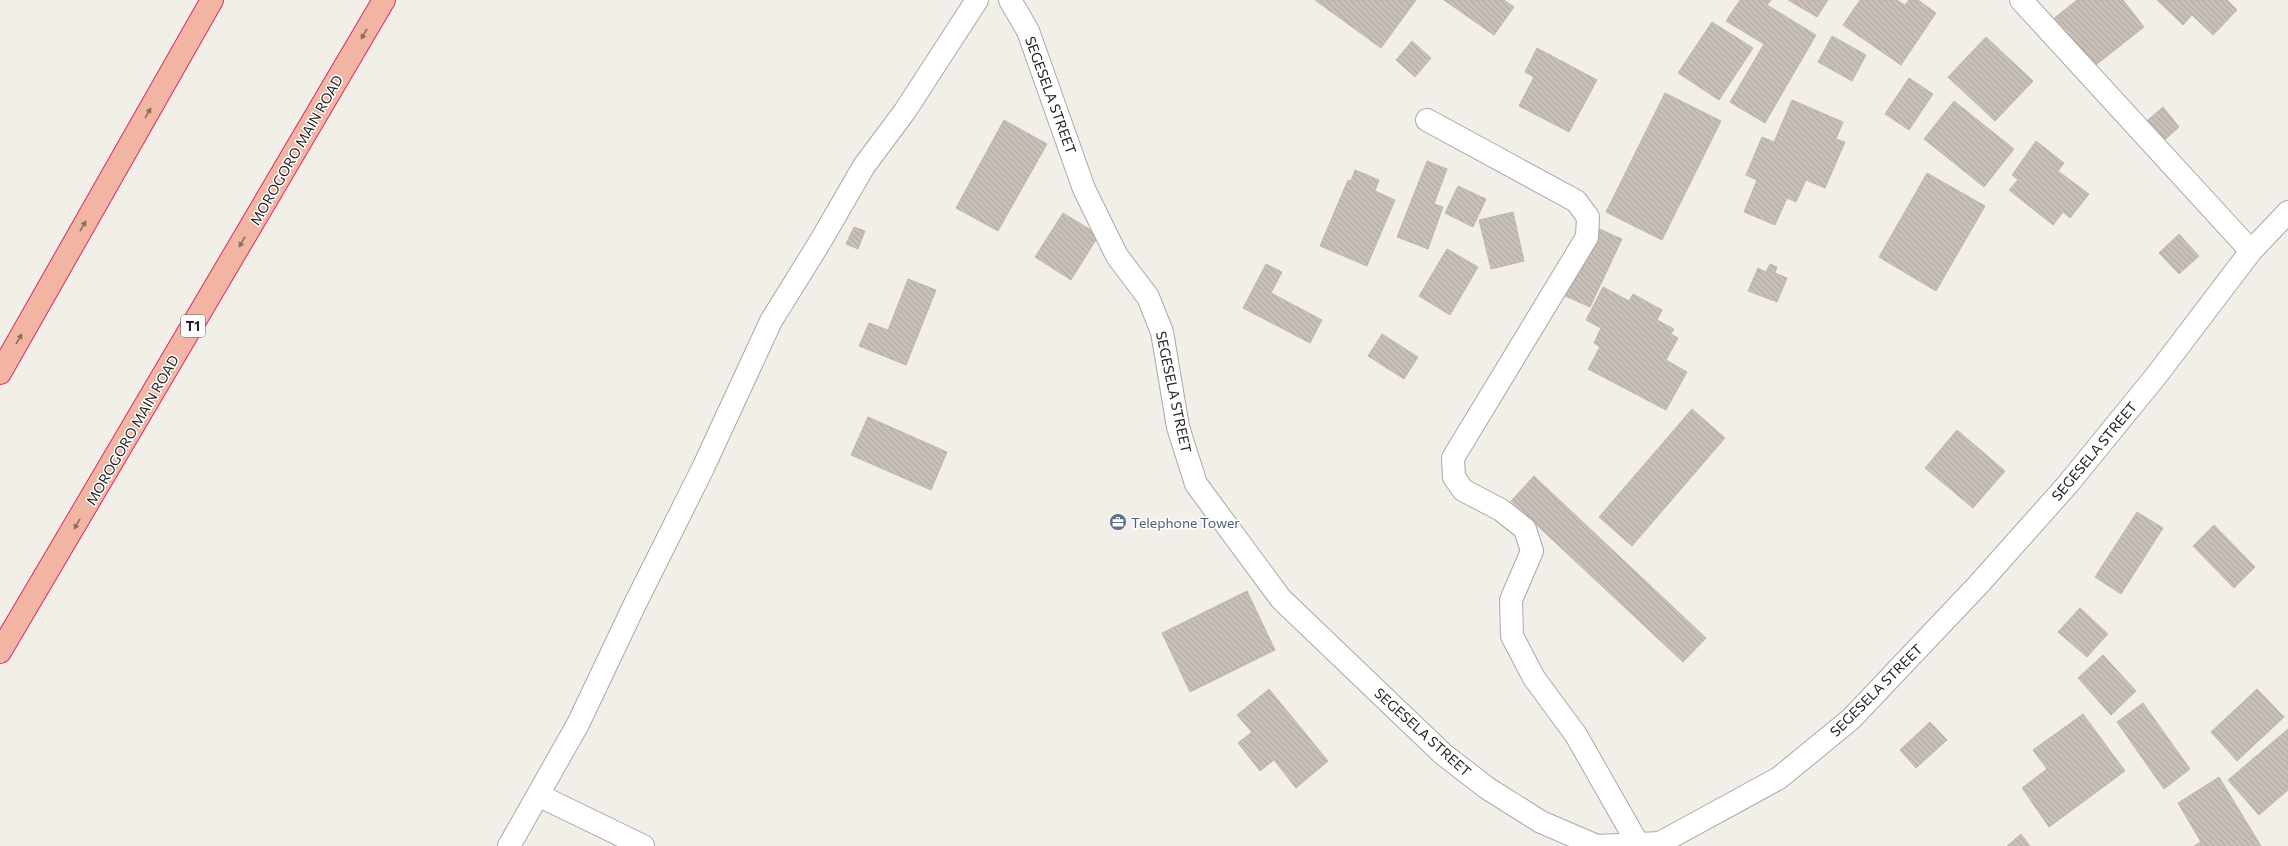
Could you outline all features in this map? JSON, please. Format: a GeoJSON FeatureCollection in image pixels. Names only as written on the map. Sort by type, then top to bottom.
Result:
{"type":"FeatureCollection","features":[{"type":"Feature","properties":{"kind":"highway"},"geometry":{"type":"LineString","coordinates":[[0,373],[212,0]]}},
{"type":"Feature","properties":{"kind":"highway","name":"MOROGORO MAIN ROAD"},"geometry":{"type":"LineString","coordinates":[[0,652],[384,0]]}},
{"type":"Feature","properties":{"kind":"street"},"geometry":{"type":"LineString","coordinates":[[509,846],[578,724],[634,604],[703,468],[771,321],[820,242],[864,166],[905,111],[977,0]]}},
{"type":"Feature","properties":{"kind":"street","name":"SEGESELA STREET"},"geometry":{"type":"LineString","coordinates":[[1010,0],[1028,30],[1084,189],[1117,256],[1148,297],[1162,332],[1178,427],[1196,484],[1281,599],[1443,754],[1487,788],[1541,822],[1596,846],[1652,844],[1779,778],[1851,719],[1979,584],[2068,484],[2156,376],[2251,251],[2288,212]]}},
{"type":"Feature","properties":{"kind":"street"},"geometry":{"type":"LineString","coordinates":[[2022,0],[2251,251]]}},
{"type":"Feature","properties":{"kind":"street"},"geometry":{"type":"LineString","coordinates":[[1428,120],[1576,201],[1588,217],[1587,237],[1453,458],[1454,477],[1463,490],[1501,510],[1525,529],[1532,551],[1511,600],[1512,636],[1534,678],[1576,735],[1652,844]]}},
{"type":"Feature","properties":{"kind":"street"},"geometry":{"type":"LineString","coordinates":[[538,795],[643,846]]}},
{"type":"Feature","properties":{"kind":"building"},"geometry":{"type":"Polygon","coordinates":[[[1315,0],[1416,0],[1381,48],[1315,0]]]}},
{"type":"Feature","properties":{"kind":"building"},"geometry":{"type":"Polygon","coordinates":[[[1444,0],[1504,0],[1514,7],[1494,35],[1444,0]]]}},
{"type":"Feature","properties":{"kind":"building"},"geometry":{"type":"Polygon","coordinates":[[[1740,0],[1771,0],[1767,5],[1816,35],[1765,123],[1730,102],[1764,44],[1726,21],[1740,0]]]}},
{"type":"Feature","properties":{"kind":"building"},"geometry":{"type":"Polygon","coordinates":[[[1788,0],[1828,0],[1817,17],[1788,0]]]}},
{"type":"Feature","properties":{"kind":"building"},"geometry":{"type":"Polygon","coordinates":[[[1860,0],[1897,0],[1905,5],[1909,0],[1918,0],[1936,13],[1901,65],[1843,25],[1860,0]]]}},
{"type":"Feature","properties":{"kind":"building"},"geometry":{"type":"Polygon","coordinates":[[[2077,0],[2123,0],[2144,27],[2092,68],[2053,19],[2077,0]]]}},
{"type":"Feature","properties":{"kind":"building"},"geometry":{"type":"Polygon","coordinates":[[[2157,0],[2227,0],[2237,10],[2213,35],[2192,15],[2183,25],[2157,0]]]}},
{"type":"Feature","properties":{"kind":"building"},"geometry":{"type":"Polygon","coordinates":[[[1712,22],[1753,48],[1719,100],[1678,73],[1712,22]]]}},
{"type":"Feature","properties":{"kind":"building"},"geometry":{"type":"Polygon","coordinates":[[[1832,36],[1866,55],[1852,81],[1818,62],[1832,36]]]}},
{"type":"Feature","properties":{"kind":"building"},"geometry":{"type":"Polygon","coordinates":[[[1986,37],[2033,81],[1995,121],[1948,77],[1986,37]]]}},
{"type":"Feature","properties":{"kind":"building"},"geometry":{"type":"Polygon","coordinates":[[[1412,41],[1431,58],[1415,77],[1396,60],[1412,41]]]}},
{"type":"Feature","properties":{"kind":"building"},"geometry":{"type":"Polygon","coordinates":[[[1537,48],[1597,80],[1569,132],[1519,106],[1534,77],[1525,72],[1537,48]]]}},
{"type":"Feature","properties":{"kind":"building"},"geometry":{"type":"Polygon","coordinates":[[[1909,78],[1933,94],[1909,130],[1885,114],[1909,78]]]}},
{"type":"Feature","properties":{"kind":"building"},"geometry":{"type":"Polygon","coordinates":[[[1665,93],[1721,121],[1662,240],[1606,212],[1665,93]]]}},
{"type":"Feature","properties":{"kind":"building"},"geometry":{"type":"Polygon","coordinates":[[[1792,100],[1843,122],[1836,139],[1845,142],[1825,188],[1806,180],[1796,202],[1787,198],[1775,225],[1744,212],[1757,180],[1746,175],[1762,137],[1774,142],[1792,100]]]}},
{"type":"Feature","properties":{"kind":"building"},"geometry":{"type":"Polygon","coordinates":[[[1954,101],[2014,149],[1984,187],[1924,139],[1954,101]]]}},
{"type":"Feature","properties":{"kind":"building"},"geometry":{"type":"Polygon","coordinates":[[[2163,107],[2179,127],[2158,146],[2141,126],[2163,107]]]}},
{"type":"Feature","properties":{"kind":"building"},"geometry":{"type":"Polygon","coordinates":[[[1004,120],[1047,144],[998,231],[956,208],[1004,120]]]}},
{"type":"Feature","properties":{"kind":"building"},"geometry":{"type":"Polygon","coordinates":[[[2036,141],[2064,163],[2058,171],[2089,194],[2070,218],[2063,212],[2053,225],[2009,190],[2018,180],[2012,175],[2036,141]]]}},
{"type":"Feature","properties":{"kind":"building"},"geometry":{"type":"Polygon","coordinates":[[[1427,161],[1447,169],[1434,204],[1443,207],[1428,249],[1397,237],[1427,161]]]}},
{"type":"Feature","properties":{"kind":"building"},"geometry":{"type":"Polygon","coordinates":[[[1355,170],[1379,180],[1375,191],[1395,200],[1367,266],[1320,246],[1348,180],[1351,181],[1355,170]]]}},
{"type":"Feature","properties":{"kind":"building"},"geometry":{"type":"Polygon","coordinates":[[[1927,173],[1985,206],[1936,291],[1879,257],[1927,173]]]}},
{"type":"Feature","properties":{"kind":"building"},"geometry":{"type":"Polygon","coordinates":[[[1458,186],[1486,199],[1473,227],[1445,213],[1458,186]]]}},
{"type":"Feature","properties":{"kind":"building"},"geometry":{"type":"Polygon","coordinates":[[[1513,212],[1524,261],[1491,269],[1479,220],[1513,212]]]}},
{"type":"Feature","properties":{"kind":"building"},"geometry":{"type":"Polygon","coordinates":[[[1063,213],[1099,235],[1071,280],[1035,257],[1063,213]]]}},
{"type":"Feature","properties":{"kind":"building"},"geometry":{"type":"Polygon","coordinates":[[[854,227],[865,231],[858,249],[846,244],[854,227]]]}},
{"type":"Feature","properties":{"kind":"building"},"geometry":{"type":"Polygon","coordinates":[[[1595,227],[1622,239],[1590,307],[1563,295],[1595,227]]]}},
{"type":"Feature","properties":{"kind":"building"},"geometry":{"type":"Polygon","coordinates":[[[2179,234],[2199,256],[2179,274],[2159,253],[2179,234]]]}},
{"type":"Feature","properties":{"kind":"building"},"geometry":{"type":"Polygon","coordinates":[[[1447,249],[1478,267],[1450,315],[1419,296],[1447,249]]]}},
{"type":"Feature","properties":{"kind":"building"},"geometry":{"type":"Polygon","coordinates":[[[1266,264],[1282,272],[1271,293],[1322,320],[1310,343],[1243,308],[1266,264]]]}},
{"type":"Feature","properties":{"kind":"building"},"geometry":{"type":"Polygon","coordinates":[[[1770,264],[1777,267],[1775,273],[1787,278],[1777,302],[1748,291],[1758,268],[1766,272],[1770,264]]]}},
{"type":"Feature","properties":{"kind":"building"},"geometry":{"type":"Polygon","coordinates":[[[908,279],[936,290],[906,365],[859,346],[869,323],[888,330],[908,279]]]}},
{"type":"Feature","properties":{"kind":"building"},"geometry":{"type":"Polygon","coordinates":[[[1603,287],[1629,301],[1633,294],[1662,310],[1657,320],[1674,329],[1671,334],[1678,338],[1666,360],[1687,372],[1666,410],[1588,369],[1600,347],[1594,343],[1601,328],[1586,320],[1603,287]]]}},
{"type":"Feature","properties":{"kind":"building"},"geometry":{"type":"Polygon","coordinates":[[[1382,334],[1418,357],[1404,379],[1368,356],[1382,334]]]}},
{"type":"Feature","properties":{"kind":"building"},"geometry":{"type":"Polygon","coordinates":[[[1692,409],[1725,438],[1632,546],[1599,517],[1692,409]]]}},
{"type":"Feature","properties":{"kind":"building"},"geometry":{"type":"Polygon","coordinates":[[[868,417],[947,452],[931,490],[851,455],[868,417]]]}},
{"type":"Feature","properties":{"kind":"building"},"geometry":{"type":"Polygon","coordinates":[[[1957,430],[2005,471],[1973,508],[1925,468],[1957,430]]]}},
{"type":"Feature","properties":{"kind":"building"},"geometry":{"type":"Polygon","coordinates":[[[1534,476],[1706,638],[1683,662],[1511,501],[1534,476]]]}},
{"type":"Feature","properties":{"kind":"building"},"geometry":{"type":"Polygon","coordinates":[[[2137,512],[2163,528],[2121,594],[2095,577],[2137,512]]]}},
{"type":"Feature","properties":{"kind":"building"},"geometry":{"type":"Polygon","coordinates":[[[2214,525],[2255,567],[2234,588],[2193,546],[2214,525]]]}},
{"type":"Feature","properties":{"kind":"building"},"geometry":{"type":"Polygon","coordinates":[[[1247,591],[1275,650],[1190,692],[1162,633],[1247,591]]]}},
{"type":"Feature","properties":{"kind":"building"},"geometry":{"type":"Polygon","coordinates":[[[2080,608],[2108,634],[2087,657],[2058,632],[2080,608]]]}},
{"type":"Feature","properties":{"kind":"building"},"geometry":{"type":"Polygon","coordinates":[[[2103,655],[2136,691],[2111,715],[2078,678],[2103,655]]]}},
{"type":"Feature","properties":{"kind":"building"},"geometry":{"type":"Polygon","coordinates":[[[1269,689],[1328,761],[1296,788],[1274,760],[1260,771],[1238,743],[1252,732],[1237,715],[1269,689]]]}},
{"type":"Feature","properties":{"kind":"building"},"geometry":{"type":"Polygon","coordinates":[[[2257,689],[2284,717],[2237,761],[2211,732],[2257,689]]]}},
{"type":"Feature","properties":{"kind":"building"},"geometry":{"type":"Polygon","coordinates":[[[2143,703],[2190,769],[2164,789],[2117,722],[2143,703]]]}},
{"type":"Feature","properties":{"kind":"building"},"geometry":{"type":"Polygon","coordinates":[[[2083,714],[2125,771],[2049,827],[2022,788],[2047,769],[2033,750],[2083,714]]]}},
{"type":"Feature","properties":{"kind":"building"},"geometry":{"type":"Polygon","coordinates":[[[1930,722],[1947,740],[1916,768],[1900,750],[1930,722]]]}},
{"type":"Feature","properties":{"kind":"building"},"geometry":{"type":"Polygon","coordinates":[[[2288,729],[2288,790],[2259,815],[2228,780],[2288,729]]]}},
{"type":"Feature","properties":{"kind":"building"},"geometry":{"type":"Polygon","coordinates":[[[2219,777],[2261,846],[2194,846],[2201,842],[2178,803],[2219,777]]]}},
{"type":"Feature","properties":{"kind":"building"},"geometry":{"type":"Polygon","coordinates":[[[2021,834],[2030,846],[2007,846],[2021,834]]]}},
{"type":"Feature","properties":{"kind":"place","name":"Telephone Tower"},"geometry":{"type":"Point","coordinates":[1118,522]}}]}
